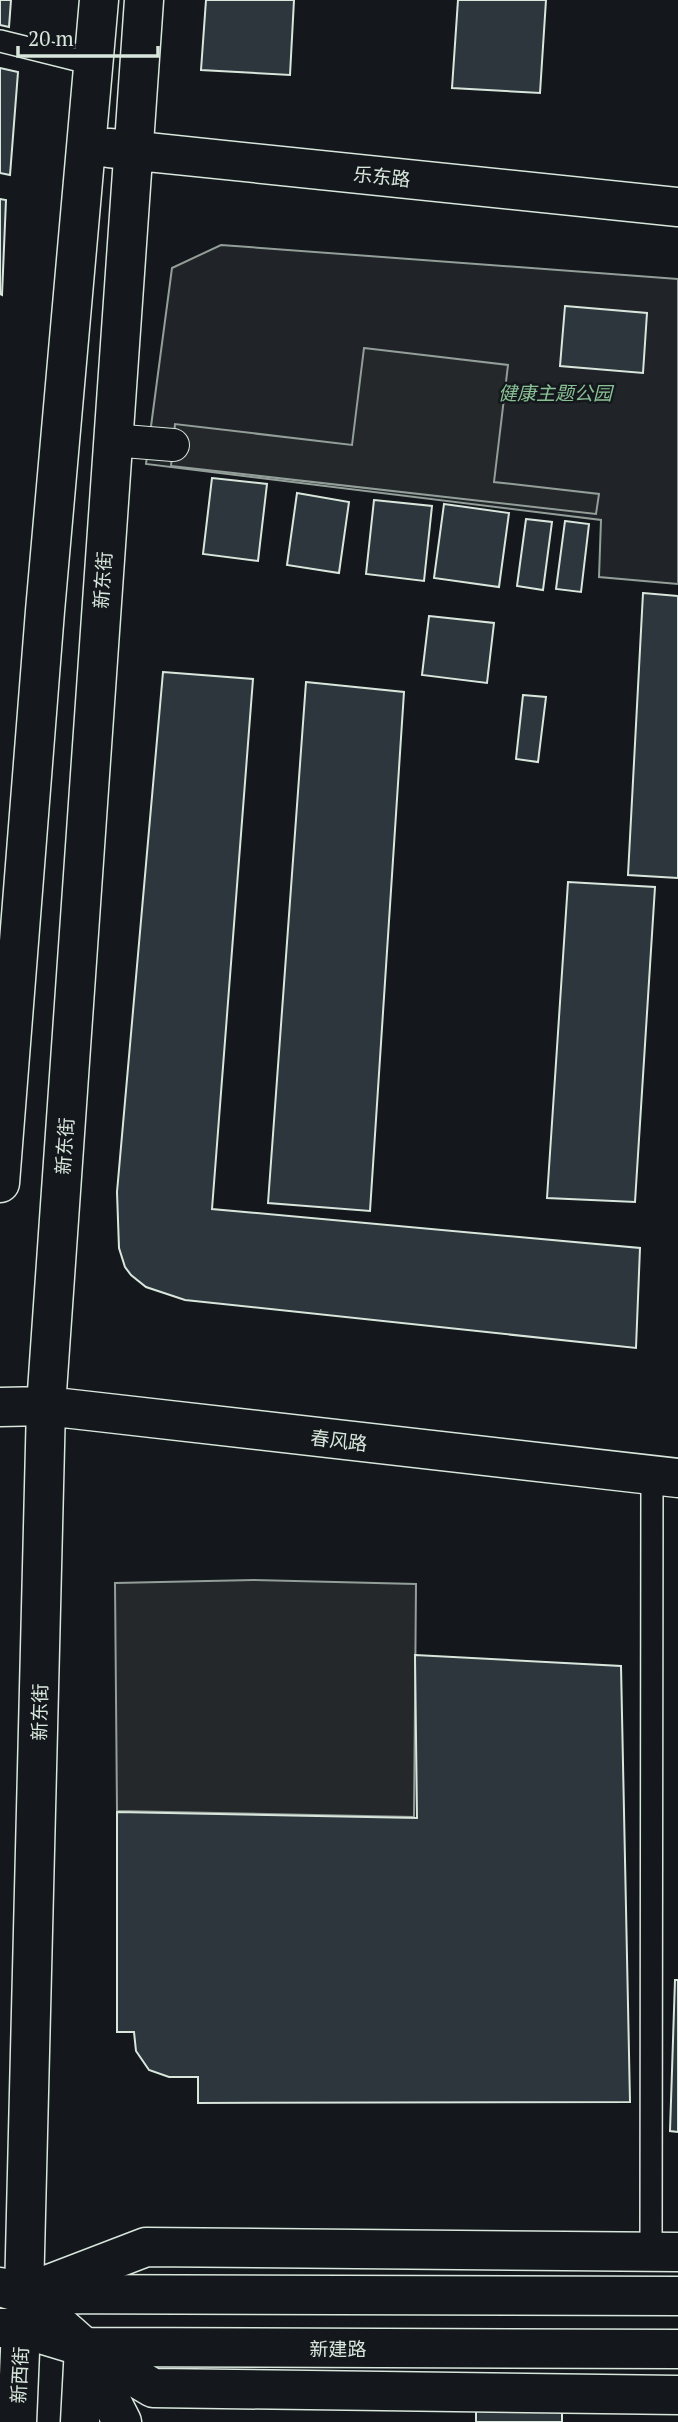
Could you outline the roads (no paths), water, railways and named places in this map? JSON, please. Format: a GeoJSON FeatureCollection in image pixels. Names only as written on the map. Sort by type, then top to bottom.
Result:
{"type":"FeatureCollection","features":[{"type":"Feature","properties":{"kind":"main road"},"geometry":{"type":"LineString","coordinates":[[0,1183],[45,611],[99,0]]}},
{"type":"Feature","properties":{"kind":"main road","name":"新东街"},"geometry":{"type":"LineString","coordinates":[[8,2313],[46,1406],[144,0]]}},
{"type":"Feature","properties":{"kind":"main road","name":"乐东路"},"geometry":{"type":"LineString","coordinates":[[86,146],[678,208]]}},
{"type":"Feature","properties":{"kind":"main road","name":"春风路"},"geometry":{"type":"LineString","coordinates":[[0,1407],[46,1406],[665,1477]]}},
{"type":"Feature","properties":{"kind":"main road"},"geometry":{"type":"LineString","coordinates":[[8,2313],[146,2247],[664,2252]]}},
{"type":"Feature","properties":{"kind":"main road"},"geometry":{"type":"LineString","coordinates":[[8,2313],[678,2297]]}},
{"type":"Feature","properties":{"kind":"main road"},"geometry":{"type":"LineString","coordinates":[[0,2410],[8,2313]]}},
{"type":"Feature","properties":{"kind":"main road","name":"新建路"},"geometry":{"type":"LineString","coordinates":[[8,2313],[84,2347],[678,2349]]}},
{"type":"Feature","properties":{"kind":"main road","name":"新西街"},"geometry":{"type":"LineString","coordinates":[[8,2313],[17,2422]]}},
{"type":"Feature","properties":{"kind":"main road"},"geometry":{"type":"LineString","coordinates":[[84,2347],[153,2388],[678,2395]]}},
{"type":"Feature","properties":{"kind":"main road"},"geometry":{"type":"LineString","coordinates":[[80,2422],[84,2347]]}},
{"type":"Feature","properties":{"kind":"main road"},"geometry":{"type":"LineString","coordinates":[[84,2347],[122,2422]]}},
{"type":"Feature","properties":{"kind":"street"},"geometry":{"type":"LineString","coordinates":[[112,440],[173,445]]}},
{"type":"Feature","properties":{"kind":"lane"},"geometry":{"type":"LineString","coordinates":[[0,41],[93,64]]}},
{"type":"Feature","properties":{"kind":"lane"},"geometry":{"type":"LineString","coordinates":[[664,2252],[665,1477]]}},
{"type":"Feature","properties":{"kind":"park label","name":"健康主题公园"},"geometry":{"type":"Point","coordinates":[555,392]}}]}
